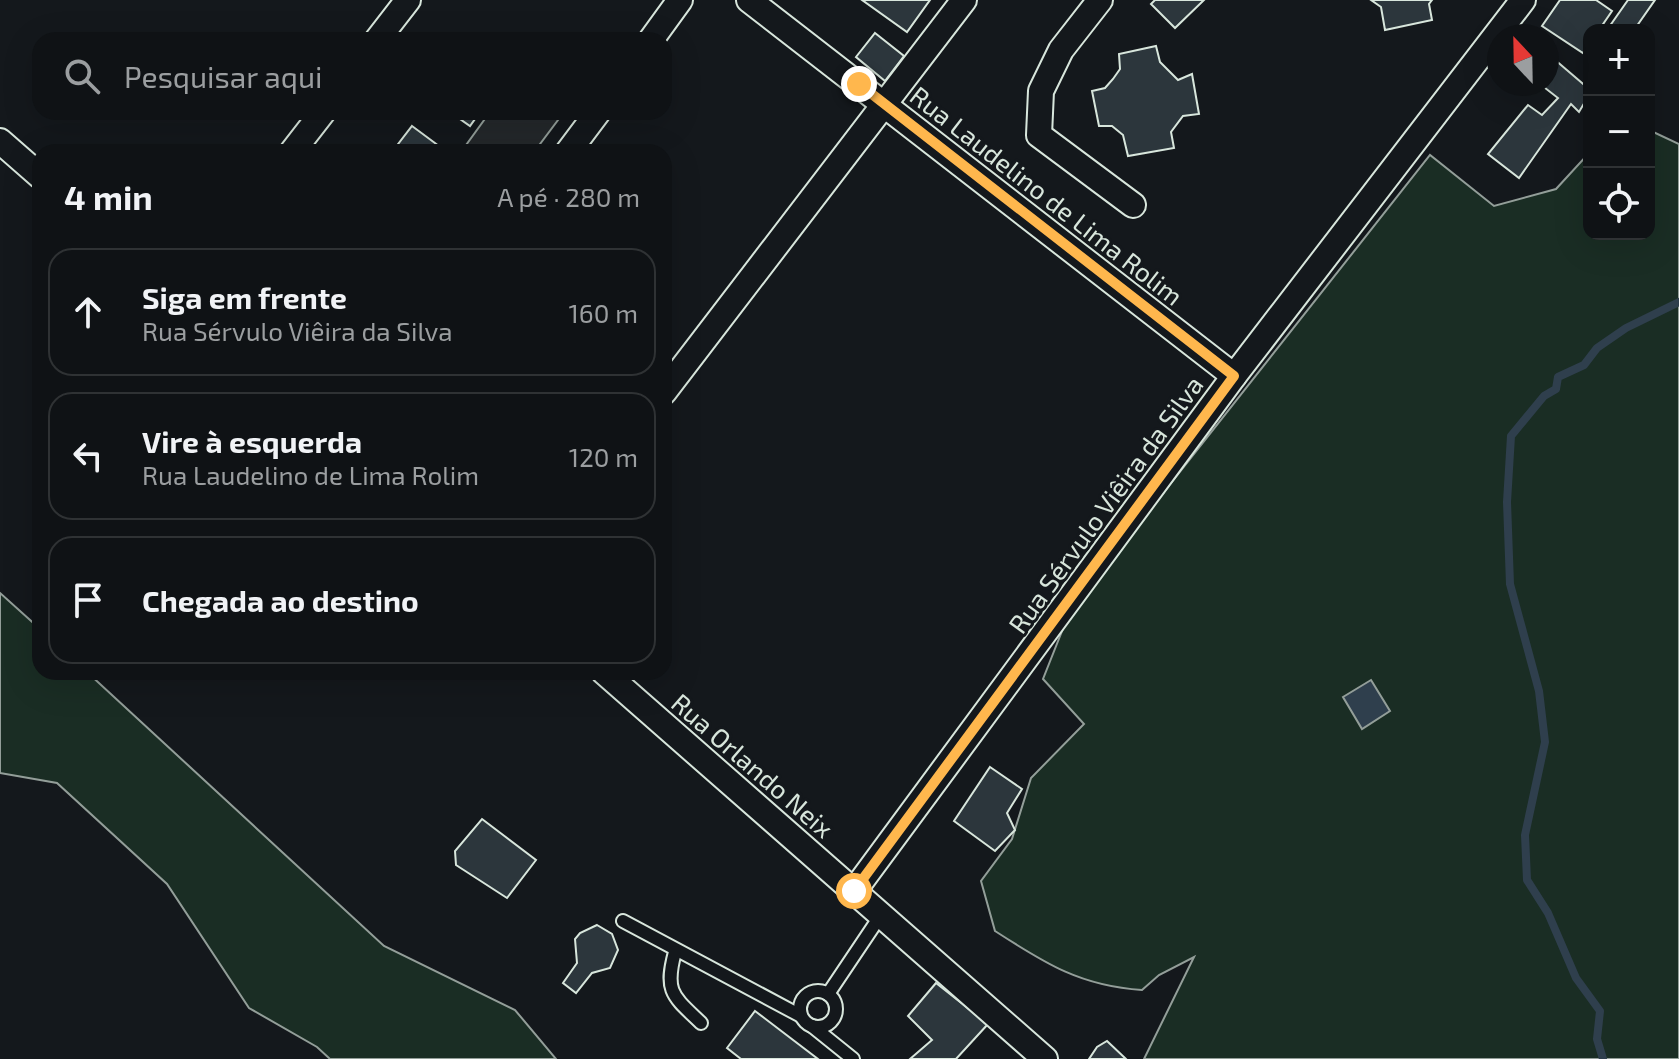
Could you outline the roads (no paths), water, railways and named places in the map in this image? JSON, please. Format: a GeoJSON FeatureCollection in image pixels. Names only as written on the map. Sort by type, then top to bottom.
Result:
{"type":"FeatureCollection","features":[{"type":"Feature","properties":{"kind":"street"},"geometry":{"type":"LineString","coordinates":[[383,32],[408,0]]}},
{"type":"Feature","properties":{"kind":"street"},"geometry":{"type":"LineString","coordinates":[[657,32],[680,0]]}},
{"type":"Feature","properties":{"kind":"street","name":"Rua Laudelino de Lima Rolim"},"geometry":{"type":"LineString","coordinates":[[749,0],[1234,376]]}},
{"type":"Feature","properties":{"kind":"street"},"geometry":{"type":"LineString","coordinates":[[672,382],[964,0]]}},
{"type":"Feature","properties":{"kind":"street"},"geometry":{"type":"LineString","coordinates":[[1100,0],[1061,50],[1041,91],[1039,135],[1133,205]]}},
{"type":"Feature","properties":{"kind":"street","name":"Rua Sérvulo Viêira da Silva"},"geometry":{"type":"LineString","coordinates":[[854,891],[1234,376],[1523,0]]}},
{"type":"Feature","properties":{"kind":"street"},"geometry":{"type":"LineString","coordinates":[[298,144],[317,120]]}},
{"type":"Feature","properties":{"kind":"street"},"geometry":{"type":"LineString","coordinates":[[574,144],[592,120]]}},
{"type":"Feature","properties":{"kind":"street"},"geometry":{"type":"LineString","coordinates":[[0,141],[32,169]]}},
{"type":"Feature","properties":{"kind":"street","name":"Rua Orlando Neix"},"geometry":{"type":"LineString","coordinates":[[613,680],[1045,1059]]}},
{"type":"Feature","properties":{"kind":"lane"},"geometry":{"type":"LineString","coordinates":[[828,994],[881,915]]}},
{"type":"Feature","properties":{"kind":"lane"},"geometry":{"type":"LineString","coordinates":[[623,921],[675,952],[801,1016],[853,1059]]}},
{"type":"Feature","properties":{"kind":"lane"},"geometry":{"type":"LineString","coordinates":[[675,952],[669,975],[673,996],[701,1023]]}},
{"type":"Feature","properties":{"kind":"lane"},"geometry":{"type":"LineString","coordinates":[[801,1016],[800,1005],[806,995],[817,991],[828,994],[837,1009],[833,1020],[824,1027],[812,1026]]}},
{"type":"Feature","properties":{"kind":"water"},"geometry":{"type":"Polygon","coordinates":[[[1371,680],[1390,711],[1362,729],[1343,697],[1371,680]]]}},
{"type":"Feature","properties":{"kind":"waterway"},"geometry":{"type":"LineString","coordinates":[[1603,1059],[1597,1039],[1600,1011],[1576,978],[1548,913],[1527,880],[1525,835],[1545,742],[1539,691],[1510,584],[1507,502],[1511,436],[1544,396],[1556,389],[1558,377],[1584,365],[1597,348],[1626,328],[1679,302]]}}]}
